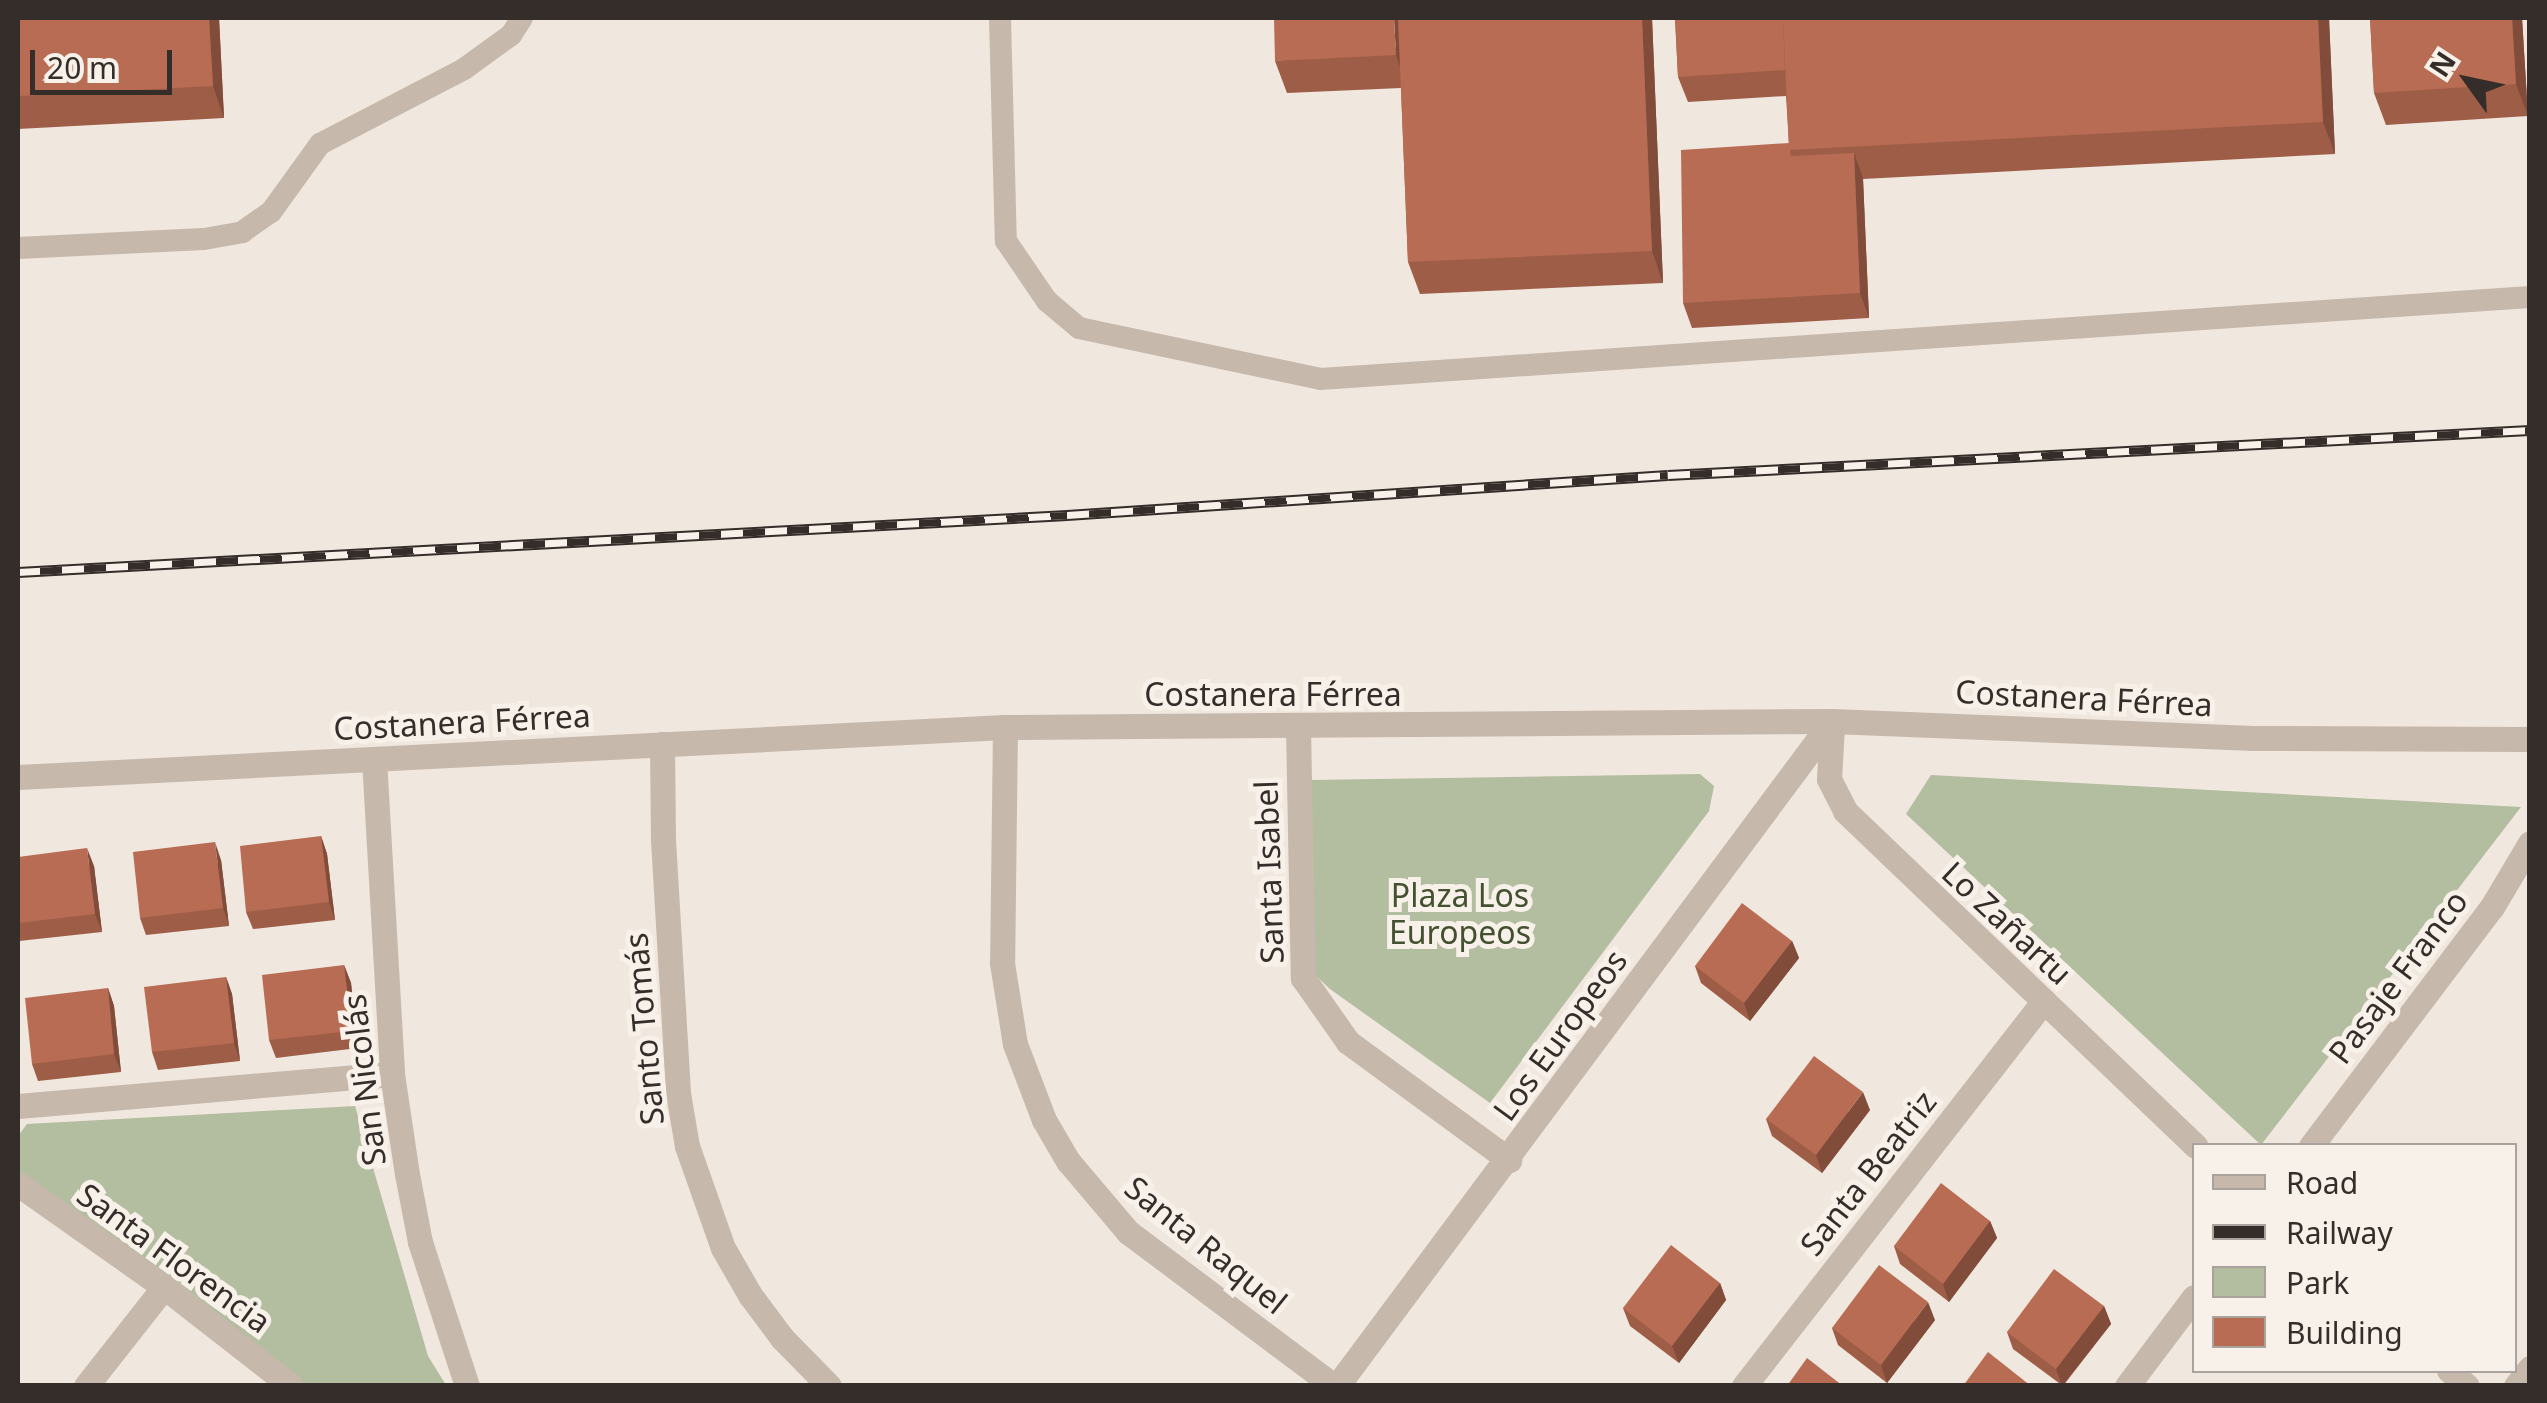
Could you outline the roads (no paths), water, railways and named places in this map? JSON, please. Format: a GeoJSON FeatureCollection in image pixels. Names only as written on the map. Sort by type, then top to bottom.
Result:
{"type":"FeatureCollection","features":[{"type":"Feature","properties":{"kind":"street","name":"Costanera Férrea"},"geometry":{"type":"LineString","coordinates":[[18,777],[1005,727],[1832,721],[2253,738],[2530,739]]}},
{"type":"Feature","properties":{"kind":"street","name":"Lo Zañartu"},"geometry":{"type":"LineString","coordinates":[[1832,721],[1827,756],[1837,801],[2193,1143]]}},
{"type":"Feature","properties":{"kind":"street","name":"Los Europeos"},"geometry":{"type":"LineString","coordinates":[[1335,1386],[1509,1160],[1832,721]]}},
{"type":"Feature","properties":{"kind":"street","name":"Santa Raquel"},"geometry":{"type":"LineString","coordinates":[[1005,727],[1002,962],[1015,1044],[1044,1120],[1068,1161],[1128,1232],[1335,1386]]}},
{"type":"Feature","properties":{"kind":"street","name":"Santa Isabel"},"geometry":{"type":"LineString","coordinates":[[1298,727],[1304,978],[1348,1042],[1509,1160]]}},
{"type":"Feature","properties":{"kind":"street","name":"Santo Tomás"},"geometry":{"type":"LineString","coordinates":[[662,744],[663,840],[678,1093],[687,1146],[723,1248],[750,1295],[782,1338],[829,1386]]}},
{"type":"Feature","properties":{"kind":"street","name":"San Nicolás"},"geometry":{"type":"LineString","coordinates":[[374,759],[392,1074],[420,1242],[467,1386]]}},
{"type":"Feature","properties":{"kind":"street","name":"Pasaje Franco"},"geometry":{"type":"LineString","coordinates":[[2314,1143],[2492,907],[2530,843]]}},
{"type":"Feature","properties":{"kind":"street","name":"Santa Beatriz"},"geometry":{"type":"LineString","coordinates":[[1744,1386],[2044,1001]]}},
{"type":"Feature","properties":{"kind":"street"},"geometry":{"type":"LineString","coordinates":[[18,1106],[392,1074]]}},
{"type":"Feature","properties":{"kind":"street","name":"Santa Florencia"},"geometry":{"type":"LineString","coordinates":[[18,1184],[164,1287],[291,1386]]}},
{"type":"Feature","properties":{"kind":"street"},"geometry":{"type":"LineString","coordinates":[[86,1386],[164,1287]]}},
{"type":"Feature","properties":{"kind":"street"},"geometry":{"type":"LineString","coordinates":[[2128,1386],[2192,1300]]}},
{"type":"Feature","properties":{"kind":"street"},"geometry":{"type":"LineString","coordinates":[[2516,1386],[2530,1368]]}},
{"type":"Feature","properties":{"kind":"lane"},"geometry":{"type":"LineString","coordinates":[[18,248],[204,239],[242,232],[271,212],[320,144],[464,70],[511,34],[522,18]]}},
{"type":"Feature","properties":{"kind":"lane"},"geometry":{"type":"LineString","coordinates":[[1000,18],[1006,240],[1047,301],[1079,328],[1320,379],[2530,296]]}},
{"type":"Feature","properties":{"kind":"railway"},"geometry":{"type":"LineString","coordinates":[[18,572],[1067,515],[1668,475],[2530,430]]}},
{"type":"Feature","properties":{"kind":"park label","name":"Plaza Los Europeos"},"geometry":{"type":"Point","coordinates":[1460,914]}}]}
